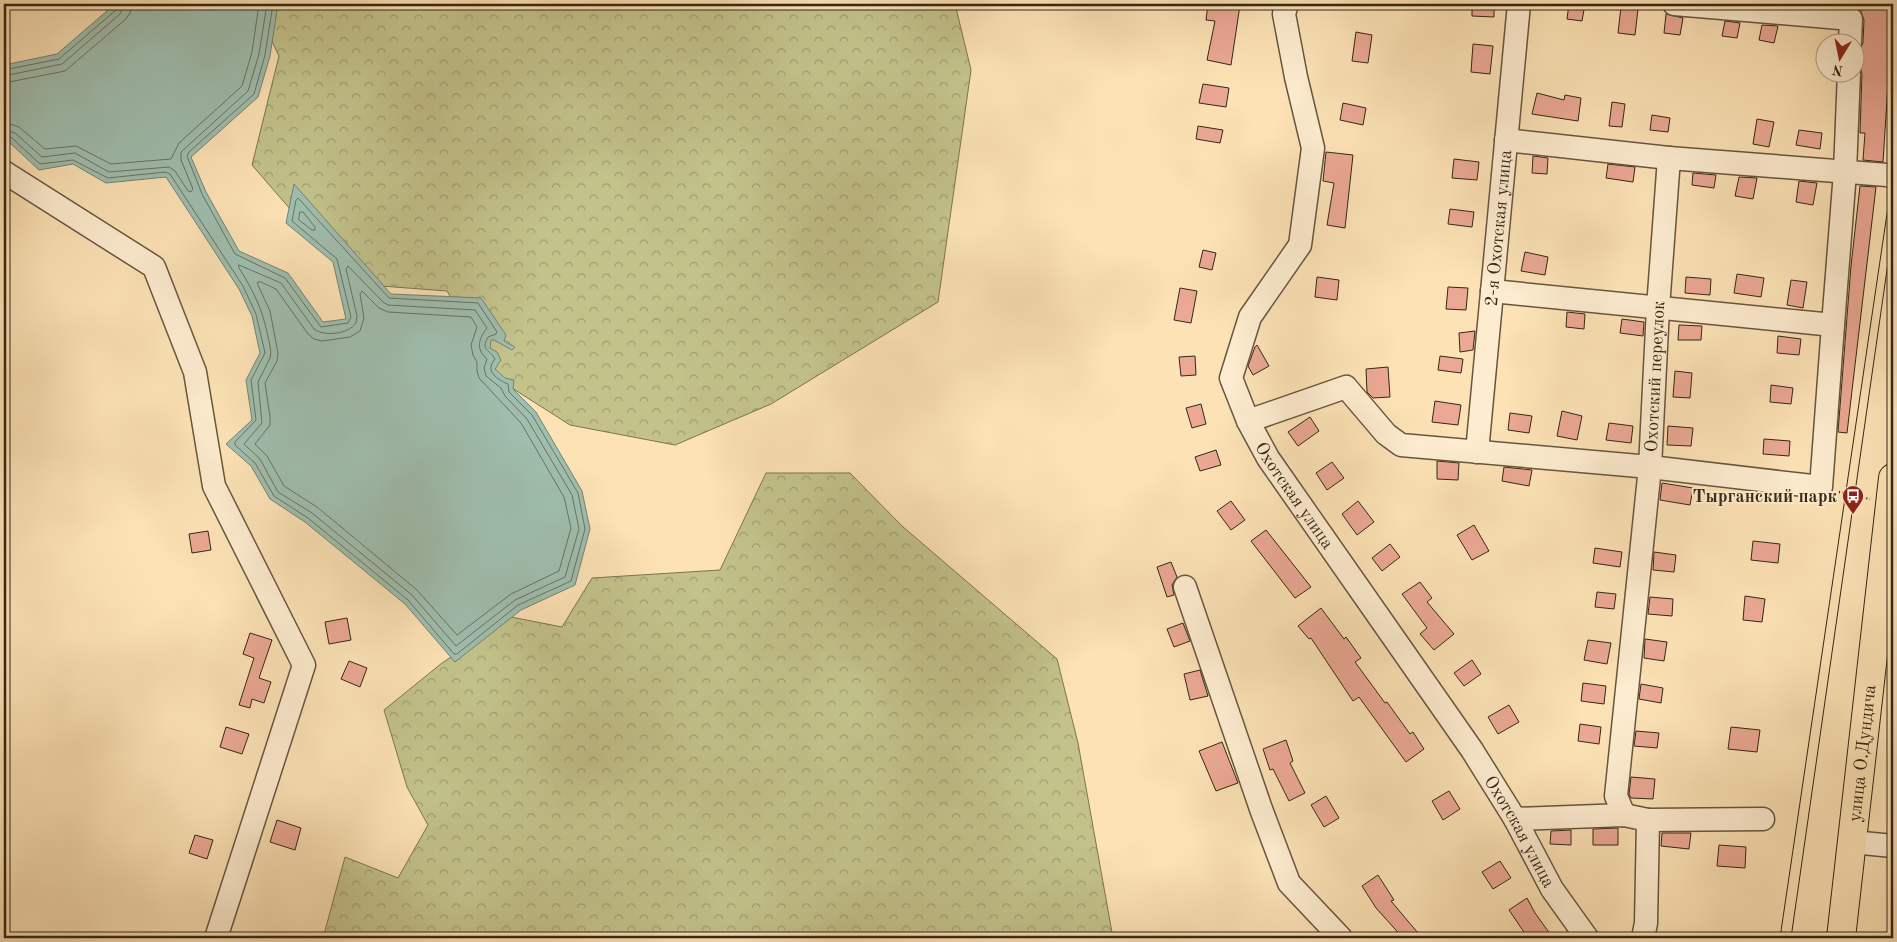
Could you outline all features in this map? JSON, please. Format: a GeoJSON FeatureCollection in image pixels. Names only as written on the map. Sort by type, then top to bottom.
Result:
{"type":"FeatureCollection","features":[{"type":"Feature","properties":{"kind":"main road","name":"улица О.Дундича"},"geometry":{"type":"LineString","coordinates":[[1841,938],[1892,496]]}},
{"type":"Feature","properties":{"kind":"street","name":"Охотская улица"},"geometry":{"type":"LineString","coordinates":[[1286,4],[1284,14],[1292,59],[1313,148],[1300,245],[1250,317],[1231,378],[1248,421],[1268,458],[1472,750],[1515,819],[1552,889],[1587,938]]}},
{"type":"Feature","properties":{"kind":"street","name":"2-я Охотская улица"},"geometry":{"type":"LineString","coordinates":[[1477,452],[1519,4]]}},
{"type":"Feature","properties":{"kind":"street"},"geometry":{"type":"LineString","coordinates":[[1674,4],[1851,11],[1850,32]]}},
{"type":"Feature","properties":{"kind":"street"},"geometry":{"type":"LineString","coordinates":[[1248,421],[1346,387],[1386,434],[1401,445],[1650,467],[1820,487],[1845,172],[1849,82]]}},
{"type":"Feature","properties":{"kind":"street"},"geometry":{"type":"LineString","coordinates":[[1506,140],[1669,158],[1893,177]]}},
{"type":"Feature","properties":{"kind":"street","name":"Охотский переулок"},"geometry":{"type":"LineString","coordinates":[[1624,815],[1616,796],[1650,467],[1658,308],[1669,158]]}},
{"type":"Feature","properties":{"kind":"street"},"geometry":{"type":"LineString","coordinates":[[4,172],[154,267],[195,372],[214,486],[304,665],[216,938]]}},
{"type":"Feature","properties":{"kind":"street"},"geometry":{"type":"LineString","coordinates":[[1492,291],[1833,324]]}},
{"type":"Feature","properties":{"kind":"street"},"geometry":{"type":"LineString","coordinates":[[1185,587],[1261,809],[1289,883],[1342,938]]}},
{"type":"Feature","properties":{"kind":"street"},"geometry":{"type":"LineString","coordinates":[[1515,819],[1624,815],[1648,820],[1763,819]]}},
{"type":"Feature","properties":{"kind":"street"},"geometry":{"type":"LineString","coordinates":[[1642,938],[1646,923],[1648,820]]}},
{"type":"Feature","properties":{"kind":"street"},"geometry":{"type":"LineString","coordinates":[[1852,842],[1893,846]]}},
{"type":"Feature","properties":{"kind":"path"},"geometry":{"type":"LineString","coordinates":[[1820,487],[1892,496]]}},
{"type":"Feature","properties":{"kind":"green space"},"geometry":{"type":"Polygon","coordinates":[[[254,4],[955,4],[971,70],[938,302],[771,404],[675,445],[570,425],[501,381],[447,291],[355,284],[252,165],[279,56],[254,4]]]}},
{"type":"Feature","properties":{"kind":"green space"},"geometry":{"type":"Polygon","coordinates":[[[766,473],[850,473],[902,526],[1057,659],[1078,743],[1113,938],[323,938],[345,857],[398,878],[428,825],[407,787],[384,710],[442,663],[511,617],[562,627],[592,578],[720,570],[766,473]]]}},
{"type":"Feature","properties":{"kind":"water"},"geometry":{"type":"Polygon","coordinates":[[[115,4],[278,4],[270,56],[258,97],[191,157],[206,192],[239,251],[288,273],[323,322],[346,319],[333,262],[286,223],[294,184],[391,294],[481,298],[506,335],[504,341],[515,347],[512,350],[491,340],[490,348],[497,352],[501,360],[495,369],[505,378],[514,380],[513,389],[536,412],[582,491],[590,529],[575,585],[521,610],[455,662],[405,604],[305,522],[270,499],[251,466],[226,444],[252,420],[246,380],[260,353],[252,316],[239,289],[166,177],[106,183],[73,164],[39,170],[9,142],[4,140],[4,65],[57,54],[115,4]]]}},
{"type":"Feature","properties":{"kind":"building"},"geometry":{"type":"Polygon","coordinates":[[[1208,4],[1240,5],[1231,65],[1207,60],[1215,21],[1206,20],[1208,4]]]}},
{"type":"Feature","properties":{"kind":"building"},"geometry":{"type":"Polygon","coordinates":[[[1472,4],[1494,4],[1494,17],[1472,16],[1472,4]]]}},
{"type":"Feature","properties":{"kind":"building"},"geometry":{"type":"Polygon","coordinates":[[[1569,4],[1585,4],[1582,21],[1567,19],[1569,4]]]}},
{"type":"Feature","properties":{"kind":"building"},"geometry":{"type":"Polygon","coordinates":[[[1862,4],[1893,4],[1883,162],[1863,160],[1865,133],[1860,133],[1862,82],[1864,82],[1864,20],[1861,12],[1862,4]]]}},
{"type":"Feature","properties":{"kind":"building"},"geometry":{"type":"Polygon","coordinates":[[[1621,7],[1638,9],[1635,35],[1618,33],[1621,7]]]}},
{"type":"Feature","properties":{"kind":"building"},"geometry":{"type":"Polygon","coordinates":[[[1666,14],[1683,18],[1680,35],[1664,33],[1666,14]]]}},
{"type":"Feature","properties":{"kind":"building"},"geometry":{"type":"Polygon","coordinates":[[[1725,21],[1740,23],[1737,38],[1722,36],[1725,21]]]}},
{"type":"Feature","properties":{"kind":"building"},"geometry":{"type":"Polygon","coordinates":[[[1762,25],[1778,26],[1774,43],[1759,40],[1762,25]]]}},
{"type":"Feature","properties":{"kind":"building"},"geometry":{"type":"Polygon","coordinates":[[[1356,32],[1372,35],[1368,63],[1352,61],[1356,32]]]}},
{"type":"Feature","properties":{"kind":"building"},"geometry":{"type":"Polygon","coordinates":[[[1473,44],[1493,46],[1490,74],[1471,72],[1473,44]]]}},
{"type":"Feature","properties":{"kind":"building"},"geometry":{"type":"Polygon","coordinates":[[[1203,84],[1229,88],[1226,107],[1199,103],[1203,84]]]}},
{"type":"Feature","properties":{"kind":"building"},"geometry":{"type":"Polygon","coordinates":[[[1537,93],[1564,100],[1565,95],[1581,98],[1578,121],[1532,114],[1537,93]]]}},
{"type":"Feature","properties":{"kind":"building"},"geometry":{"type":"Polygon","coordinates":[[[1612,102],[1625,104],[1622,127],[1609,126],[1612,102]]]}},
{"type":"Feature","properties":{"kind":"building"},"geometry":{"type":"Polygon","coordinates":[[[1343,103],[1366,108],[1363,125],[1340,120],[1343,103]]]}},
{"type":"Feature","properties":{"kind":"building"},"geometry":{"type":"Polygon","coordinates":[[[1652,115],[1670,118],[1668,132],[1650,130],[1652,115]]]}},
{"type":"Feature","properties":{"kind":"building"},"geometry":{"type":"Polygon","coordinates":[[[1757,119],[1774,122],[1769,147],[1753,144],[1757,119]]]}},
{"type":"Feature","properties":{"kind":"building"},"geometry":{"type":"Polygon","coordinates":[[[1198,126],[1223,130],[1220,143],[1196,139],[1198,126]]]}},
{"type":"Feature","properties":{"kind":"building"},"geometry":{"type":"Polygon","coordinates":[[[1799,130],[1822,133],[1820,149],[1796,145],[1799,130]]]}},
{"type":"Feature","properties":{"kind":"building"},"geometry":{"type":"Polygon","coordinates":[[[1326,152],[1353,155],[1345,228],[1327,225],[1334,183],[1323,181],[1326,152]]]}},
{"type":"Feature","properties":{"kind":"building"},"geometry":{"type":"Polygon","coordinates":[[[1533,156],[1548,158],[1547,174],[1532,173],[1533,156]]]}},
{"type":"Feature","properties":{"kind":"building"},"geometry":{"type":"Polygon","coordinates":[[[1454,159],[1479,162],[1477,180],[1452,178],[1454,159]]]}},
{"type":"Feature","properties":{"kind":"building"},"geometry":{"type":"Polygon","coordinates":[[[1608,164],[1635,167],[1633,182],[1606,178],[1608,164]]]}},
{"type":"Feature","properties":{"kind":"building"},"geometry":{"type":"Polygon","coordinates":[[[1693,173],[1716,175],[1714,188],[1692,185],[1693,173]]]}},
{"type":"Feature","properties":{"kind":"building"},"geometry":{"type":"Polygon","coordinates":[[[1739,177],[1757,178],[1753,199],[1735,196],[1739,177]]]}},
{"type":"Feature","properties":{"kind":"building"},"geometry":{"type":"Polygon","coordinates":[[[1799,181],[1817,183],[1813,205],[1796,202],[1799,181]]]}},
{"type":"Feature","properties":{"kind":"building"},"geometry":{"type":"Polygon","coordinates":[[[1860,186],[1876,187],[1847,433],[1838,432],[1851,266],[1860,186]]]}},
{"type":"Feature","properties":{"kind":"building"},"geometry":{"type":"Polygon","coordinates":[[[1450,209],[1474,212],[1472,227],[1448,224],[1450,209]]]}},
{"type":"Feature","properties":{"kind":"building"},"geometry":{"type":"Polygon","coordinates":[[[1203,250],[1216,253],[1212,270],[1199,267],[1203,250]]]}},
{"type":"Feature","properties":{"kind":"building"},"geometry":{"type":"Polygon","coordinates":[[[1525,252],[1548,257],[1545,275],[1521,271],[1525,252]]]}},
{"type":"Feature","properties":{"kind":"building"},"geometry":{"type":"Polygon","coordinates":[[[1737,274],[1764,278],[1761,297],[1734,293],[1737,274]]]}},
{"type":"Feature","properties":{"kind":"building"},"geometry":{"type":"Polygon","coordinates":[[[1317,277],[1339,280],[1337,300],[1315,297],[1317,277]]]}},
{"type":"Feature","properties":{"kind":"building"},"geometry":{"type":"Polygon","coordinates":[[[1686,277],[1711,279],[1710,295],[1685,293],[1686,277]]]}},
{"type":"Feature","properties":{"kind":"building"},"geometry":{"type":"Polygon","coordinates":[[[1791,280],[1807,282],[1803,308],[1787,305],[1791,280]]]}},
{"type":"Feature","properties":{"kind":"building"},"geometry":{"type":"Polygon","coordinates":[[[1448,287],[1468,288],[1466,310],[1446,309],[1448,287]]]}},
{"type":"Feature","properties":{"kind":"building"},"geometry":{"type":"Polygon","coordinates":[[[1180,288],[1197,291],[1191,323],[1174,320],[1180,288]]]}},
{"type":"Feature","properties":{"kind":"building"},"geometry":{"type":"Polygon","coordinates":[[[1567,312],[1585,314],[1584,329],[1566,327],[1567,312]]]}},
{"type":"Feature","properties":{"kind":"building"},"geometry":{"type":"Polygon","coordinates":[[[1622,319],[1644,322],[1643,336],[1620,333],[1622,319]]]}},
{"type":"Feature","properties":{"kind":"building"},"geometry":{"type":"Polygon","coordinates":[[[1679,325],[1702,326],[1701,340],[1678,340],[1679,325]]]}},
{"type":"Feature","properties":{"kind":"building"},"geometry":{"type":"Polygon","coordinates":[[[1475,331],[1473,350],[1460,352],[1459,333],[1475,331]]]}},
{"type":"Feature","properties":{"kind":"building"},"geometry":{"type":"Polygon","coordinates":[[[1778,336],[1801,339],[1799,355],[1777,353],[1778,336]]]}},
{"type":"Feature","properties":{"kind":"building"},"geometry":{"type":"Polygon","coordinates":[[[1257,345],[1269,366],[1253,375],[1248,366],[1257,345]]]}},
{"type":"Feature","properties":{"kind":"building"},"geometry":{"type":"Polygon","coordinates":[[[1195,356],[1196,375],[1181,376],[1179,357],[1195,356]]]}},
{"type":"Feature","properties":{"kind":"building"},"geometry":{"type":"Polygon","coordinates":[[[1440,356],[1463,359],[1461,373],[1438,370],[1440,356]]]}},
{"type":"Feature","properties":{"kind":"building"},"geometry":{"type":"Polygon","coordinates":[[[1388,367],[1390,397],[1373,398],[1367,392],[1366,369],[1388,367]]]}},
{"type":"Feature","properties":{"kind":"building"},"geometry":{"type":"Polygon","coordinates":[[[1675,371],[1692,373],[1690,398],[1673,397],[1675,371]]]}},
{"type":"Feature","properties":{"kind":"building"},"geometry":{"type":"Polygon","coordinates":[[[1771,385],[1793,388],[1791,404],[1770,402],[1771,385]]]}},
{"type":"Feature","properties":{"kind":"building"},"geometry":{"type":"Polygon","coordinates":[[[1435,401],[1461,405],[1458,425],[1432,422],[1435,401]]]}},
{"type":"Feature","properties":{"kind":"building"},"geometry":{"type":"Polygon","coordinates":[[[1201,404],[1206,424],[1192,428],[1186,408],[1201,404]]]}},
{"type":"Feature","properties":{"kind":"building"},"geometry":{"type":"Polygon","coordinates":[[[1562,411],[1582,416],[1577,440],[1557,436],[1562,411]]]}},
{"type":"Feature","properties":{"kind":"building"},"geometry":{"type":"Polygon","coordinates":[[[1510,413],[1532,416],[1529,433],[1508,430],[1510,413]]]}},
{"type":"Feature","properties":{"kind":"building"},"geometry":{"type":"Polygon","coordinates":[[[1310,417],[1319,431],[1298,446],[1288,432],[1310,417]]]}},
{"type":"Feature","properties":{"kind":"building"},"geometry":{"type":"Polygon","coordinates":[[[1609,423],[1633,426],[1631,443],[1606,440],[1609,423]]]}},
{"type":"Feature","properties":{"kind":"building"},"geometry":{"type":"Polygon","coordinates":[[[1668,426],[1693,428],[1691,446],[1667,445],[1668,426]]]}},
{"type":"Feature","properties":{"kind":"building"},"geometry":{"type":"Polygon","coordinates":[[[1764,439],[1790,441],[1789,456],[1763,454],[1764,439]]]}},
{"type":"Feature","properties":{"kind":"building"},"geometry":{"type":"Polygon","coordinates":[[[1216,450],[1221,465],[1200,471],[1195,457],[1216,450]]]}},
{"type":"Feature","properties":{"kind":"building"},"geometry":{"type":"Polygon","coordinates":[[[1437,461],[1459,463],[1458,480],[1437,479],[1437,461]]]}},
{"type":"Feature","properties":{"kind":"building"},"geometry":{"type":"Polygon","coordinates":[[[1332,462],[1344,478],[1327,490],[1316,473],[1332,462]]]}},
{"type":"Feature","properties":{"kind":"building"},"geometry":{"type":"Polygon","coordinates":[[[1504,467],[1532,470],[1529,486],[1502,481],[1504,467]]]}},
{"type":"Feature","properties":{"kind":"building"},"geometry":{"type":"Polygon","coordinates":[[[1662,483],[1693,488],[1690,505],[1660,500],[1662,483]]]}},
{"type":"Feature","properties":{"kind":"building"},"geometry":{"type":"Polygon","coordinates":[[[1231,501],[1245,520],[1231,530],[1217,511],[1231,501]]]}},
{"type":"Feature","properties":{"kind":"building"},"geometry":{"type":"Polygon","coordinates":[[[1358,501],[1374,522],[1357,535],[1342,514],[1358,501]]]}},
{"type":"Feature","properties":{"kind":"building"},"geometry":{"type":"Polygon","coordinates":[[[1474,525],[1489,551],[1472,560],[1457,535],[1474,525]]]}},
{"type":"Feature","properties":{"kind":"building"},"geometry":{"type":"Polygon","coordinates":[[[1266,530],[1311,587],[1295,598],[1251,541],[1266,530]]]}},
{"type":"Feature","properties":{"kind":"building"},"geometry":{"type":"Polygon","coordinates":[[[208,531],[211,550],[192,553],[189,534],[208,531]]]}},
{"type":"Feature","properties":{"kind":"building"},"geometry":{"type":"Polygon","coordinates":[[[1753,541],[1780,544],[1778,563],[1751,560],[1753,541]]]}},
{"type":"Feature","properties":{"kind":"building"},"geometry":{"type":"Polygon","coordinates":[[[1390,544],[1400,557],[1382,571],[1372,558],[1390,544]]]}},
{"type":"Feature","properties":{"kind":"building"},"geometry":{"type":"Polygon","coordinates":[[[1595,548],[1622,552],[1620,567],[1593,563],[1595,548]]]}},
{"type":"Feature","properties":{"kind":"building"},"geometry":{"type":"Polygon","coordinates":[[[1654,552],[1676,555],[1674,572],[1653,570],[1654,552]]]}},
{"type":"Feature","properties":{"kind":"building"},"geometry":{"type":"Polygon","coordinates":[[[1171,562],[1177,577],[1172,585],[1174,595],[1167,597],[1157,567],[1171,562]]]}},
{"type":"Feature","properties":{"kind":"building"},"geometry":{"type":"Polygon","coordinates":[[[1420,582],[1432,598],[1427,602],[1454,634],[1434,650],[1420,634],[1427,628],[1402,594],[1420,582]]]}},
{"type":"Feature","properties":{"kind":"building"},"geometry":{"type":"Polygon","coordinates":[[[1597,592],[1616,594],[1614,609],[1595,607],[1597,592]]]}},
{"type":"Feature","properties":{"kind":"building"},"geometry":{"type":"Polygon","coordinates":[[[1745,596],[1765,599],[1762,622],[1743,620],[1745,596]]]}},
{"type":"Feature","properties":{"kind":"building"},"geometry":{"type":"Polygon","coordinates":[[[1650,597],[1673,599],[1672,616],[1648,614],[1650,597]]]}},
{"type":"Feature","properties":{"kind":"building"},"geometry":{"type":"Polygon","coordinates":[[[1321,608],[1361,658],[1355,662],[1385,703],[1387,702],[1410,734],[1413,732],[1424,749],[1406,762],[1359,697],[1353,701],[1311,638],[1309,639],[1298,626],[1321,608]]]}},
{"type":"Feature","properties":{"kind":"building"},"geometry":{"type":"Polygon","coordinates":[[[347,618],[351,640],[329,644],[325,622],[347,618]]]}},
{"type":"Feature","properties":{"kind":"building"},"geometry":{"type":"Polygon","coordinates":[[[1183,623],[1190,641],[1174,647],[1167,629],[1183,623]]]}},
{"type":"Feature","properties":{"kind":"building"},"geometry":{"type":"Polygon","coordinates":[[[250,633],[272,640],[259,678],[271,682],[264,703],[252,699],[250,708],[239,705],[254,658],[243,654],[250,633]]]}},
{"type":"Feature","properties":{"kind":"building"},"geometry":{"type":"Polygon","coordinates":[[[1645,639],[1667,642],[1664,661],[1644,658],[1645,639]]]}},
{"type":"Feature","properties":{"kind":"building"},"geometry":{"type":"Polygon","coordinates":[[[1588,640],[1611,643],[1607,664],[1584,660],[1588,640]]]}},
{"type":"Feature","properties":{"kind":"building"},"geometry":{"type":"Polygon","coordinates":[[[1472,660],[1481,674],[1464,686],[1454,673],[1472,660]]]}},
{"type":"Feature","properties":{"kind":"building"},"geometry":{"type":"Polygon","coordinates":[[[349,661],[367,668],[360,687],[341,679],[349,661]]]}},
{"type":"Feature","properties":{"kind":"building"},"geometry":{"type":"Polygon","coordinates":[[[1200,670],[1208,696],[1190,700],[1184,674],[1200,670]]]}},
{"type":"Feature","properties":{"kind":"building"},"geometry":{"type":"Polygon","coordinates":[[[1583,683],[1606,686],[1604,704],[1581,701],[1583,683]]]}},
{"type":"Feature","properties":{"kind":"building"},"geometry":{"type":"Polygon","coordinates":[[[1641,684],[1663,688],[1661,703],[1639,699],[1641,684]]]}},
{"type":"Feature","properties":{"kind":"building"},"geometry":{"type":"Polygon","coordinates":[[[1509,705],[1519,722],[1498,734],[1488,717],[1509,705]]]}},
{"type":"Feature","properties":{"kind":"building"},"geometry":{"type":"Polygon","coordinates":[[[1580,724],[1601,727],[1599,744],[1578,741],[1580,724]]]}},
{"type":"Feature","properties":{"kind":"building"},"geometry":{"type":"Polygon","coordinates":[[[226,727],[249,734],[242,754],[220,747],[226,727]]]}},
{"type":"Feature","properties":{"kind":"building"},"geometry":{"type":"Polygon","coordinates":[[[1731,727],[1760,730],[1757,752],[1728,749],[1731,727]]]}},
{"type":"Feature","properties":{"kind":"building"},"geometry":{"type":"Polygon","coordinates":[[[1636,731],[1659,733],[1657,748],[1634,746],[1636,731]]]}},
{"type":"Feature","properties":{"kind":"building"},"geometry":{"type":"Polygon","coordinates":[[[1286,740],[1293,761],[1290,763],[1305,793],[1289,801],[1273,769],[1270,770],[1263,749],[1286,740]]]}},
{"type":"Feature","properties":{"kind":"building"},"geometry":{"type":"Polygon","coordinates":[[[1222,742],[1238,783],[1216,791],[1199,751],[1222,742]]]}},
{"type":"Feature","properties":{"kind":"building"},"geometry":{"type":"Polygon","coordinates":[[[1631,777],[1655,779],[1653,799],[1631,798],[1629,794],[1631,777]]]}},
{"type":"Feature","properties":{"kind":"building"},"geometry":{"type":"Polygon","coordinates":[[[1449,791],[1460,809],[1443,820],[1432,801],[1449,791]]]}},
{"type":"Feature","properties":{"kind":"building"},"geometry":{"type":"Polygon","coordinates":[[[1326,796],[1339,818],[1324,827],[1311,805],[1326,796]]]}},
{"type":"Feature","properties":{"kind":"building"},"geometry":{"type":"Polygon","coordinates":[[[277,820],[301,828],[295,850],[270,842],[277,820]]]}},
{"type":"Feature","properties":{"kind":"building"},"geometry":{"type":"Polygon","coordinates":[[[1618,828],[1618,845],[1593,845],[1593,829],[1618,828]]]}},
{"type":"Feature","properties":{"kind":"building"},"geometry":{"type":"Polygon","coordinates":[[[1571,830],[1571,845],[1550,844],[1551,831],[1571,830]]]}},
{"type":"Feature","properties":{"kind":"building"},"geometry":{"type":"Polygon","coordinates":[[[1662,833],[1691,833],[1689,849],[1661,846],[1662,833]]]}},
{"type":"Feature","properties":{"kind":"building"},"geometry":{"type":"Polygon","coordinates":[[[195,835],[213,840],[207,859],[189,853],[195,835]]]}},
{"type":"Feature","properties":{"kind":"building"},"geometry":{"type":"Polygon","coordinates":[[[1719,845],[1746,847],[1745,868],[1717,866],[1719,845]]]}},
{"type":"Feature","properties":{"kind":"building"},"geometry":{"type":"Polygon","coordinates":[[[1500,861],[1511,878],[1493,889],[1482,872],[1500,861]]]}},
{"type":"Feature","properties":{"kind":"building"},"geometry":{"type":"Polygon","coordinates":[[[1378,875],[1394,900],[1391,901],[1418,933],[1412,938],[1403,938],[1376,908],[1362,886],[1378,875]]]}},
{"type":"Feature","properties":{"kind":"building"},"geometry":{"type":"Polygon","coordinates":[[[1527,898],[1553,938],[1528,938],[1509,910],[1527,898]]]}},
{"type":"Feature","properties":{"kind":"tram line"},"geometry":{"type":"LineString","coordinates":[[1780,938],[1893,173]]}},
{"type":"Feature","properties":{"kind":"tram line"},"geometry":{"type":"LineString","coordinates":[[1791,938],[1893,228]]}},
{"type":"Feature","properties":{"kind":"place","name":"Тырганский парк"},"geometry":{"type":"Point","coordinates":[1853,515]}}]}
